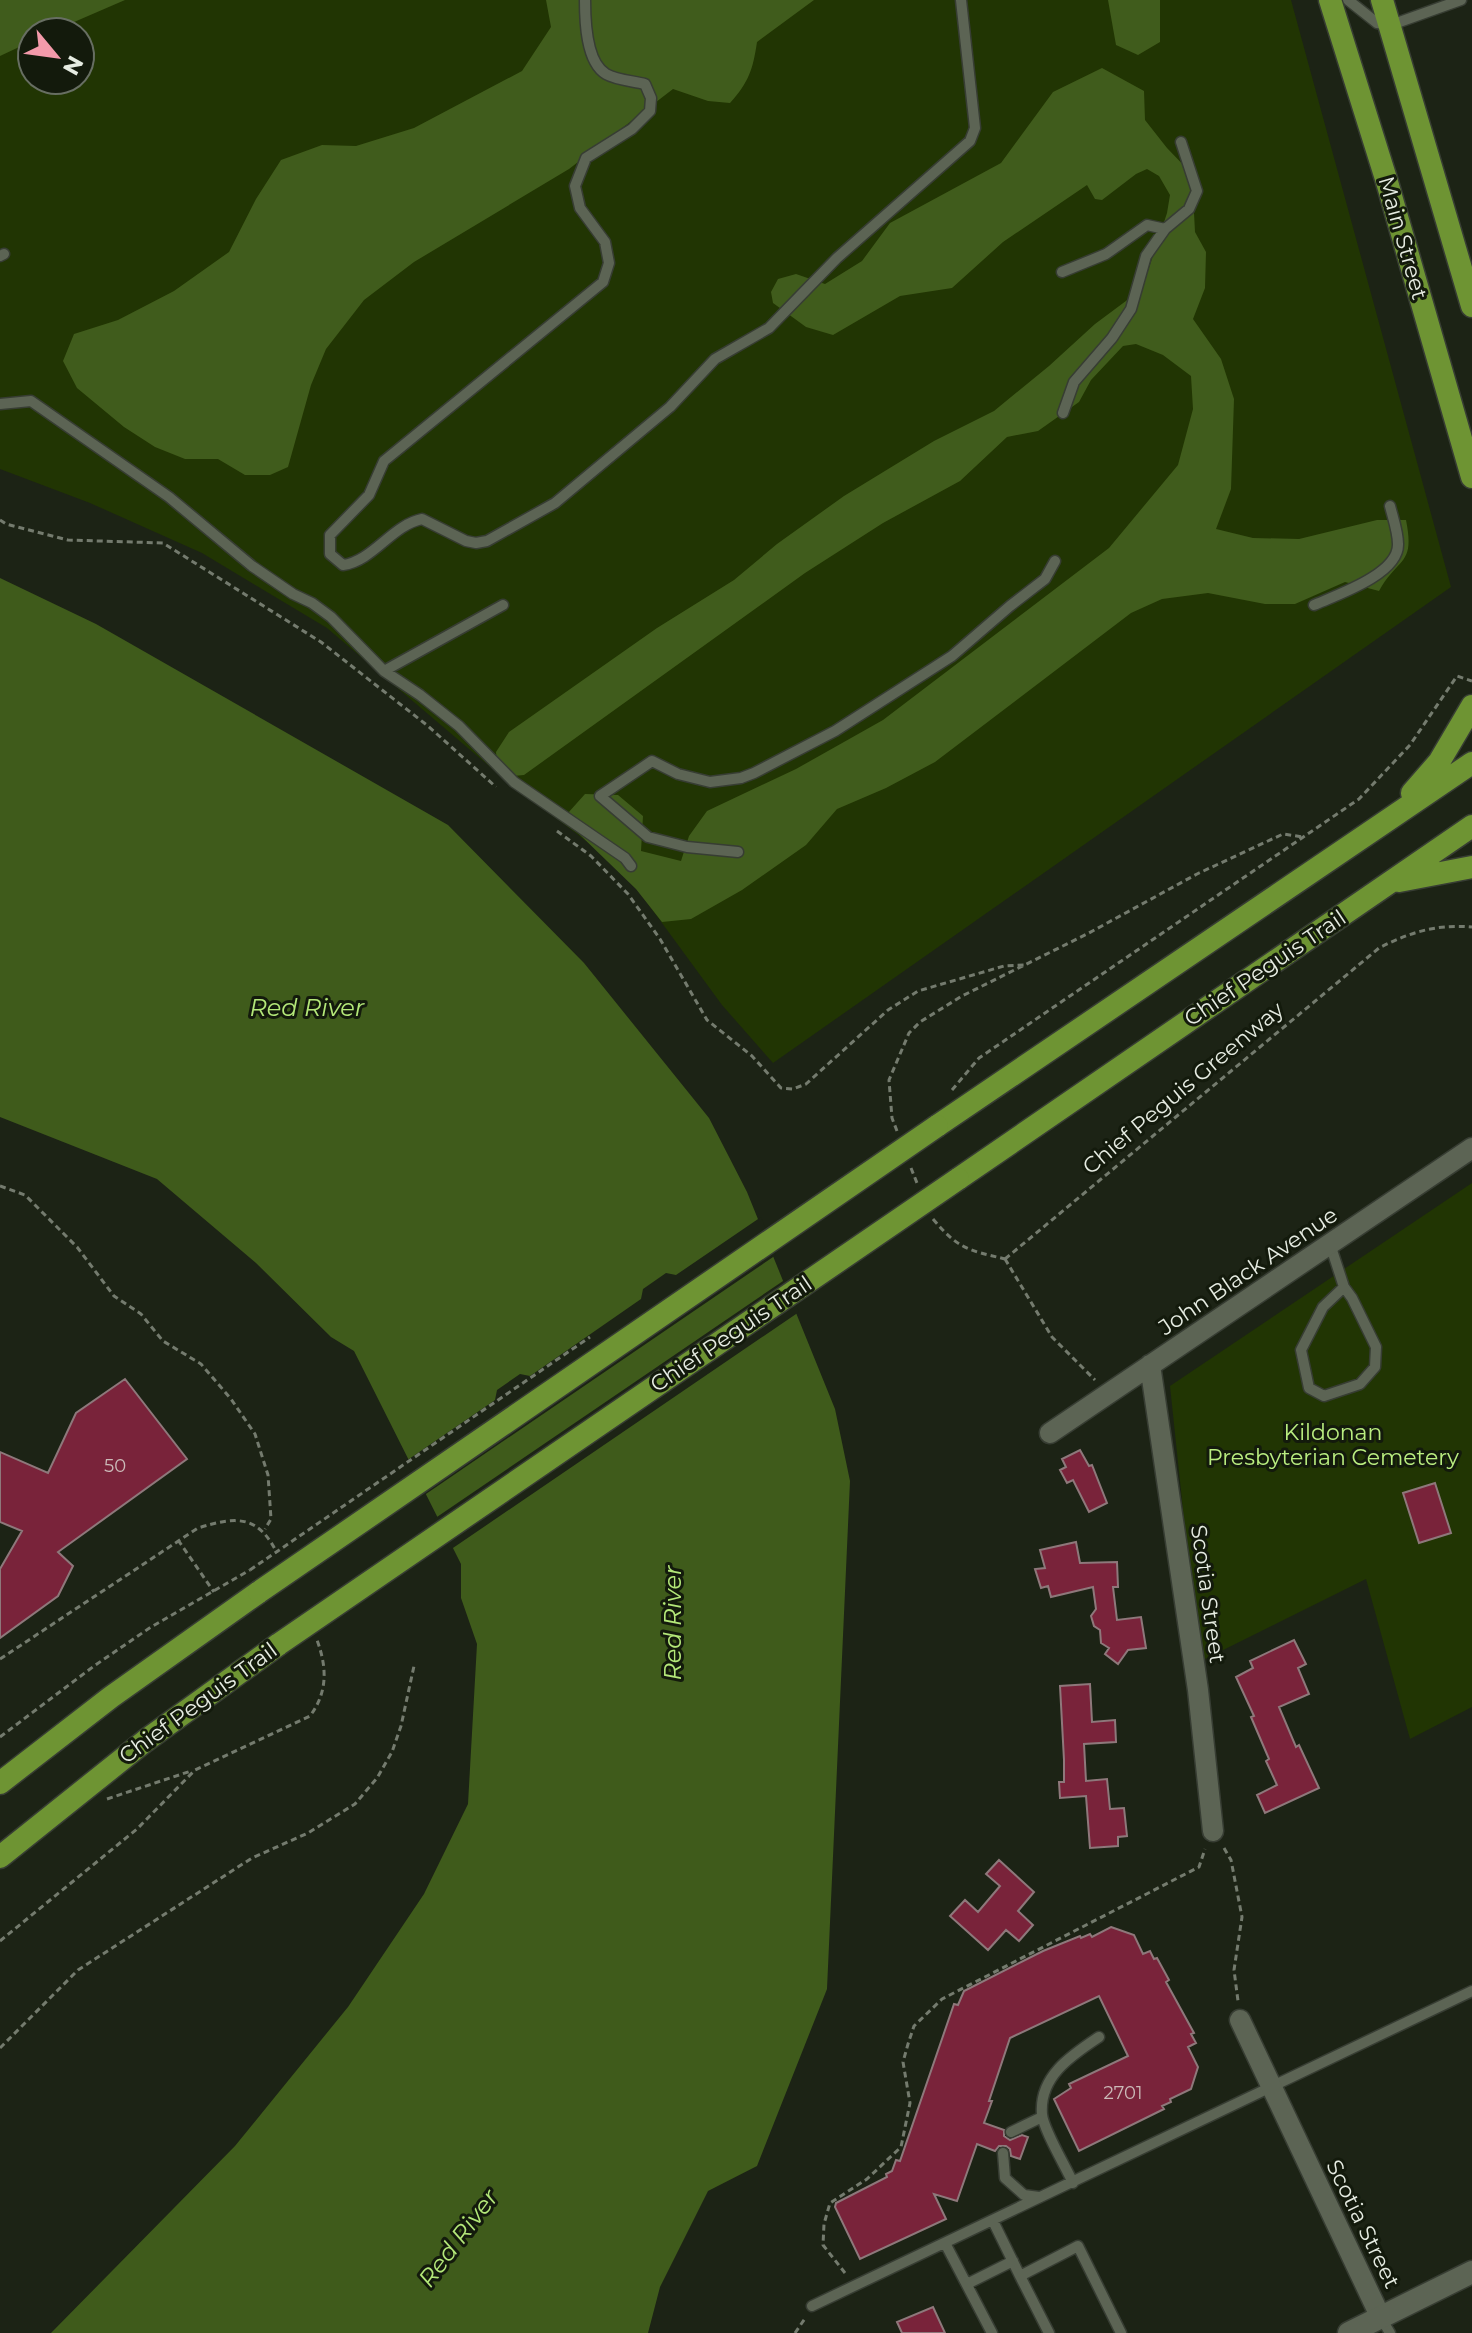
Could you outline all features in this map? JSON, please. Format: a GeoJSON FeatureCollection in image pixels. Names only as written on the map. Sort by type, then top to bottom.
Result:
{"type":"FeatureCollection","features":[{"type":"Feature","properties":{"kind":"main road","name":"Main Street"},"geometry":{"type":"LineString","coordinates":[[1330,0],[1387,182],[1472,477]]}},
{"type":"Feature","properties":{"kind":"main road"},"geometry":{"type":"LineString","coordinates":[[1382,0],[1472,306]]}},
{"type":"Feature","properties":{"kind":"main road"},"geometry":{"type":"LineString","coordinates":[[1379,824],[1439,762],[1472,706]]}},
{"type":"Feature","properties":{"kind":"main road"},"geometry":{"type":"LineString","coordinates":[[0,1783],[123,1688],[259,1592],[1472,763]]}},
{"type":"Feature","properties":{"kind":"main road","name":"Chief Peguis Trail"},"geometry":{"type":"LineString","coordinates":[[0,1857],[134,1750],[279,1644],[1472,826]]}},
{"type":"Feature","properties":{"kind":"main road"},"geometry":{"type":"LineString","coordinates":[[1390,883],[1472,867]]}},
{"type":"Feature","properties":{"kind":"street","name":"John Black Avenue"},"geometry":{"type":"LineString","coordinates":[[1050,1433],[1472,1148]]}},
{"type":"Feature","properties":{"kind":"street","name":"Scotia Street"},"geometry":{"type":"LineString","coordinates":[[1150,1365],[1198,1690],[1213,1831]]}},
{"type":"Feature","properties":{"kind":"street","name":"Scotia Street"},"geometry":{"type":"LineString","coordinates":[[1240,2020],[1386,2325]]}},
{"type":"Feature","properties":{"kind":"street"},"geometry":{"type":"LineString","coordinates":[[1349,2333],[1386,2325],[1472,2272]]}},
{"type":"Feature","properties":{"kind":"lane"},"geometry":{"type":"LineString","coordinates":[[585,0],[588,44],[599,67],[607,76],[645,84],[651,98],[650,111],[632,129],[586,158],[575,186],[580,208],[605,242],[609,263],[603,282],[384,461],[369,495],[330,535],[330,554],[343,565],[358,561],[408,524],[422,519],[476,543],[555,503],[670,407],[715,359],[769,328],[837,258],[970,141],[975,128],[961,0]]}},
{"type":"Feature","properties":{"kind":"lane"},"geometry":{"type":"LineString","coordinates":[[1348,0],[1377,23],[1391,25],[1461,0]]}},
{"type":"Feature","properties":{"kind":"lane"},"geometry":{"type":"LineString","coordinates":[[1063,413],[1074,382],[1112,338],[1131,309],[1146,256],[1165,229],[1189,209],[1197,191],[1181,142]]}},
{"type":"Feature","properties":{"kind":"lane"},"geometry":{"type":"LineString","coordinates":[[1062,272],[1106,254],[1147,225],[1165,229]]}},
{"type":"Feature","properties":{"kind":"lane"},"geometry":{"type":"LineString","coordinates":[[0,404],[31,401],[169,497],[252,566],[331,617],[384,671],[459,726],[514,782],[625,858],[631,866]]}},
{"type":"Feature","properties":{"kind":"lane"},"geometry":{"type":"LineString","coordinates":[[1314,605],[1369,580],[1391,562],[1398,547],[1390,506]]}},
{"type":"Feature","properties":{"kind":"lane"},"geometry":{"type":"LineString","coordinates":[[738,852],[687,847],[648,837],[600,796],[652,761],[693,779],[722,781],[741,778],[808,746],[952,656],[1045,579],[1055,561]]}},
{"type":"Feature","properties":{"kind":"lane"},"geometry":{"type":"LineString","coordinates":[[384,671],[503,605]]}},
{"type":"Feature","properties":{"kind":"lane"},"geometry":{"type":"LineString","coordinates":[[1330,1244],[1344,1287],[1376,1347],[1375,1367],[1360,1384],[1324,1396],[1309,1388],[1301,1350],[1323,1307],[1344,1287]]}},
{"type":"Feature","properties":{"kind":"lane"},"geometry":{"type":"LineString","coordinates":[[812,2306],[1472,1991]]}},
{"type":"Feature","properties":{"kind":"lane"},"geometry":{"type":"LineString","coordinates":[[1073,2183],[1042,2117],[1047,2085],[1070,2056],[1099,2037]]}},
{"type":"Feature","properties":{"kind":"lane"},"geometry":{"type":"LineString","coordinates":[[1011,2132],[1042,2117]]}},
{"type":"Feature","properties":{"kind":"lane"},"geometry":{"type":"LineString","coordinates":[[1003,2153],[1005,2178],[1024,2195],[1041,2198]]}},
{"type":"Feature","properties":{"kind":"lane"},"geometry":{"type":"LineString","coordinates":[[993,2221],[1049,2333]]}},
{"type":"Feature","properties":{"kind":"lane"},"geometry":{"type":"LineString","coordinates":[[945,2243],[992,2333]]}},
{"type":"Feature","properties":{"kind":"lane"},"geometry":{"type":"LineString","coordinates":[[1020,2276],[1078,2246],[1121,2333]]}},
{"type":"Feature","properties":{"kind":"lane"},"geometry":{"type":"LineString","coordinates":[[967,2284],[1013,2261]]}},
{"type":"Feature","properties":{"kind":"path"},"geometry":{"type":"LineString","coordinates":[[0,520],[68,540],[163,543],[321,642],[428,726],[506,794]]}},
{"type":"Feature","properties":{"kind":"path"},"geometry":{"type":"LineString","coordinates":[[952,1090],[979,1058],[1359,799],[1397,762],[1457,676],[1472,681]]}},
{"type":"Feature","properties":{"kind":"path"},"geometry":{"type":"LineString","coordinates":[[555,829],[591,856],[628,894],[660,939],[707,1020],[752,1056],[781,1088],[793,1089],[806,1084],[888,1010],[918,991],[1004,966],[1025,965]]}},
{"type":"Feature","properties":{"kind":"path"},"geometry":{"type":"LineString","coordinates":[[892,1118],[889,1080],[909,1033],[920,1022],[962,996],[1197,874],[1283,834],[1303,837]]}},
{"type":"Feature","properties":{"kind":"path","name":"Chief Peguis Greenway"},"geometry":{"type":"LineString","coordinates":[[1005,1259],[1379,948],[1405,935],[1432,927],[1472,927]]}},
{"type":"Feature","properties":{"kind":"path"},"geometry":{"type":"LineString","coordinates":[[0,1186],[25,1195],[77,1247],[114,1296],[141,1314],[163,1341],[201,1364],[231,1399],[255,1434],[268,1475],[271,1519],[265,1531]]}},
{"type":"Feature","properties":{"kind":"path"},"geometry":{"type":"LineString","coordinates":[[929,1215],[947,1237],[965,1249],[1005,1259],[1052,1337],[1109,1393]]}},
{"type":"Feature","properties":{"kind":"path"},"geometry":{"type":"LineString","coordinates":[[0,1659],[198,1528],[229,1520],[257,1525],[265,1531],[275,1548]]}},
{"type":"Feature","properties":{"kind":"path"},"geometry":{"type":"LineString","coordinates":[[178,1540],[214,1592]]}},
{"type":"Feature","properties":{"kind":"path"},"geometry":{"type":"LineString","coordinates":[[0,1737],[151,1627],[250,1570]]}},
{"type":"Feature","properties":{"kind":"path"},"geometry":{"type":"LineString","coordinates":[[107,1799],[195,1770],[310,1716],[319,1704],[325,1684],[324,1659]]}},
{"type":"Feature","properties":{"kind":"path"},"geometry":{"type":"LineString","coordinates":[[0,2048],[78,1970],[252,1858],[308,1833],[355,1804],[377,1778],[392,1752],[414,1666]]}},
{"type":"Feature","properties":{"kind":"path"},"geometry":{"type":"LineString","coordinates":[[0,1941],[137,1829],[195,1770]]}},
{"type":"Feature","properties":{"kind":"path"},"geometry":{"type":"LineString","coordinates":[[1213,1831],[1231,1860],[1242,1917],[1234,1970],[1240,2020]]}},
{"type":"Feature","properties":{"kind":"path"},"geometry":{"type":"LineString","coordinates":[[838,2281],[846,2272],[823,2245],[824,2224],[830,2203],[867,2179],[901,2147],[910,2103],[903,2062],[914,2026],[942,1999],[1199,1867],[1213,1831]]}},
{"type":"Feature","properties":{"kind":"path"},"geometry":{"type":"LineString","coordinates":[[795,2333],[812,2306]]}},
{"type":"Feature","properties":{"kind":"green space"},"geometry":{"type":"Polygon","coordinates":[[[0,0],[1291,0],[1451,587],[773,1063],[722,1005],[621,867],[509,783],[327,628],[202,553],[90,503],[0,469],[0,0]]]}},
{"type":"Feature","properties":{"kind":"green space","name":"Kildonan Presbyterian Cemetery"},"geometry":{"type":"Polygon","coordinates":[[[1472,1183],[1472,1707],[1410,1739],[1366,1579],[1199,1662],[1170,1386],[1472,1183]]]}},
{"type":"Feature","properties":{"kind":"shaded area"},"geometry":{"type":"Polygon","coordinates":[[[0,0],[125,0],[88,16],[16,16],[16,48],[0,56],[0,0]]]}},
{"type":"Feature","properties":{"kind":"shaded area"},"geometry":{"type":"Polygon","coordinates":[[[546,0],[814,0],[757,42],[749,75],[730,103],[708,101],[673,89],[569,169],[414,262],[364,300],[326,349],[311,385],[288,467],[270,475],[245,475],[218,459],[185,459],[155,447],[124,427],[77,388],[63,361],[74,334],[118,320],[174,291],[229,252],[256,199],[281,160],[322,145],[356,146],[414,128],[522,71],[551,27],[546,0]]]}},
{"type":"Feature","properties":{"kind":"shaded area"},"geometry":{"type":"Polygon","coordinates":[[[1108,0],[1160,0],[1160,42],[1138,55],[1116,45],[1108,0]]]}},
{"type":"Feature","properties":{"kind":"shaded area"},"geometry":{"type":"Polygon","coordinates":[[[1102,68],[1144,91],[1145,120],[1192,174],[1195,232],[1206,252],[1205,288],[1193,319],[1221,359],[1234,399],[1231,489],[1216,529],[1253,538],[1299,539],[1377,520],[1406,520],[1407,553],[1379,591],[1345,582],[1295,604],[1265,604],[1208,593],[1162,599],[1131,613],[935,762],[837,809],[806,845],[742,890],[691,919],[662,922],[636,889],[578,833],[568,813],[585,794],[618,795],[643,816],[641,851],[681,861],[689,836],[707,811],[796,769],[883,720],[1109,548],[1178,465],[1193,409],[1191,376],[1163,355],[1136,344],[1123,346],[1091,380],[1079,402],[1038,431],[1007,437],[960,481],[883,523],[805,573],[524,775],[513,776],[497,763],[496,752],[509,732],[657,628],[734,580],[777,544],[844,496],[934,441],[994,411],[1095,324],[1142,289],[1170,195],[1159,176],[1147,169],[1102,200],[1095,199],[1087,185],[1003,242],[952,288],[900,296],[833,335],[806,327],[773,303],[771,292],[778,279],[796,274],[825,284],[862,261],[890,223],[1001,163],[1053,92],[1102,68]]]}},
{"type":"Feature","properties":{"kind":"water","name":"Red River"},"geometry":{"type":"Polygon","coordinates":[[[0,578],[96,624],[448,825],[584,963],[709,1118],[747,1192],[835,1409],[850,1481],[827,1989],[757,2166],[708,2191],[660,2287],[648,2333],[51,2333],[235,2146],[348,2007],[424,1894],[468,1804],[477,1644],[461,1598],[461,1564],[354,1351],[331,1337],[256,1263],[157,1179],[0,1117],[0,578]]]}},
{"type":"Feature","properties":{"kind":"pier"},"geometry":{"type":"Polygon","coordinates":[[[761,1217],[776,1255],[423,1496],[406,1461],[495,1400],[497,1390],[520,1374],[530,1376],[641,1299],[643,1289],[666,1273],[676,1275],[761,1217]]]}},
{"type":"Feature","properties":{"kind":"pier"},"geometry":{"type":"Polygon","coordinates":[[[786,1279],[799,1312],[450,1550],[434,1519],[786,1279]]]}},
{"type":"Feature","properties":{"kind":"building"},"geometry":{"type":"Polygon","coordinates":[[[125,1379],[187,1459],[58,1552],[73,1566],[58,1596],[0,1638],[0,1569],[22,1531],[0,1522],[0,1452],[48,1473],[76,1413],[125,1379]]]}},
{"type":"Feature","properties":{"kind":"building"},"geometry":{"type":"Polygon","coordinates":[[[1080,1450],[1089,1466],[1092,1465],[1107,1503],[1089,1512],[1073,1480],[1067,1483],[1060,1470],[1066,1467],[1062,1459],[1080,1450]]]}},
{"type":"Feature","properties":{"kind":"building"},"geometry":{"type":"Polygon","coordinates":[[[1435,1483],[1451,1533],[1419,1543],[1403,1493],[1435,1483]]]}},
{"type":"Feature","properties":{"kind":"building"},"geometry":{"type":"Polygon","coordinates":[[[1076,1542],[1080,1563],[1117,1562],[1118,1587],[1113,1587],[1117,1620],[1141,1617],[1146,1648],[1128,1650],[1118,1664],[1105,1654],[1109,1648],[1101,1643],[1100,1630],[1094,1626],[1091,1616],[1096,1609],[1093,1587],[1051,1597],[1048,1586],[1041,1588],[1035,1569],[1045,1568],[1040,1550],[1076,1542]]]}},
{"type":"Feature","properties":{"kind":"building"},"geometry":{"type":"Polygon","coordinates":[[[1294,1640],[1306,1664],[1298,1668],[1309,1694],[1279,1707],[1296,1747],[1299,1745],[1319,1788],[1265,1813],[1257,1795],[1277,1785],[1251,1717],[1254,1716],[1236,1677],[1253,1668],[1250,1661],[1294,1640]]]}},
{"type":"Feature","properties":{"kind":"building"},"geometry":{"type":"Polygon","coordinates":[[[1090,1684],[1092,1722],[1115,1720],[1116,1742],[1084,1744],[1086,1781],[1107,1779],[1110,1809],[1124,1808],[1127,1836],[1118,1837],[1118,1846],[1090,1848],[1086,1796],[1060,1798],[1059,1782],[1064,1782],[1064,1760],[1060,1686],[1090,1684]]]}},
{"type":"Feature","properties":{"kind":"building"},"geometry":{"type":"Polygon","coordinates":[[[999,1860],[1034,1892],[1018,1911],[1033,1925],[1019,1941],[1006,1930],[988,1950],[950,1916],[965,1900],[978,1912],[1000,1886],[986,1874],[999,1860]]]}},
{"type":"Feature","properties":{"kind":"building"},"geometry":{"type":"Polygon","coordinates":[[[1111,1927],[1134,1935],[1143,1954],[1150,1951],[1154,1959],[1157,1958],[1169,1980],[1166,1982],[1194,2033],[1191,2034],[1196,2043],[1188,2047],[1198,2067],[1191,2089],[1170,2099],[1171,2102],[1162,2106],[1164,2109],[1079,2151],[1054,2099],[1071,2088],[1069,2084],[1128,2056],[1099,1996],[1010,2038],[984,2123],[1004,2130],[1004,2136],[1010,2140],[1022,2135],[1028,2137],[1020,2159],[1011,2156],[1006,2146],[999,2146],[995,2151],[977,2144],[957,2201],[934,2194],[946,2219],[860,2259],[835,2207],[836,2203],[887,2177],[896,2160],[900,2161],[954,2004],[958,2005],[964,1991],[1043,1951],[1080,1936],[1090,1934],[1092,1937],[1111,1927]]]}},
{"type":"Feature","properties":{"kind":"building"},"geometry":{"type":"Polygon","coordinates":[[[933,2307],[945,2333],[902,2333],[897,2322],[933,2307]]]}}]}
